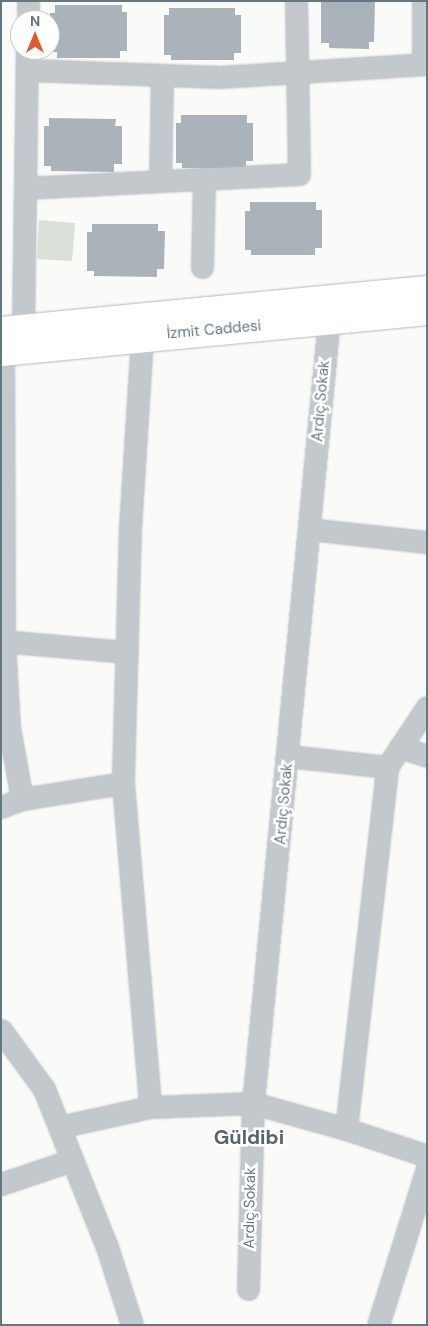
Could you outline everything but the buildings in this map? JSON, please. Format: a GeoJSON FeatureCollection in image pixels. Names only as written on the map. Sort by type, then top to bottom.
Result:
{"type":"FeatureCollection","features":[{"type":"Feature","properties":{"kind":"main road","name":"İzmit Caddesi"},"geometry":{"type":"LineString","coordinates":[[7,341],[427,290]]}},
{"type":"Feature","properties":{"kind":"main road","name":"İzmit Caddesi"},"geometry":{"type":"LineString","coordinates":[[7,341],[142,337],[427,311]]}},
{"type":"Feature","properties":{"kind":"street"},"geometry":{"type":"LineString","coordinates":[[25,188],[299,174],[299,72],[296,1]]}},
{"type":"Feature","properties":{"kind":"street"},"geometry":{"type":"LineString","coordinates":[[22,799],[9,727],[2,642],[7,341],[25,188],[27,60],[162,75],[220,77],[425,64],[423,1]]}},
{"type":"Feature","properties":{"kind":"street"},"geometry":{"type":"LineString","coordinates":[[160,181],[162,75]]}},
{"type":"Feature","properties":{"kind":"street"},"geometry":{"type":"LineString","coordinates":[[202,267],[204,178]]}},
{"type":"Feature","properties":{"kind":"street","name":"Ardıç Sokak"},"geometry":{"type":"LineString","coordinates":[[248,1289],[252,1103],[288,756],[328,320]]}},
{"type":"Feature","properties":{"kind":"street"},"geometry":{"type":"LineString","coordinates":[[142,337],[130,526],[123,783],[150,1108]]}},
{"type":"Feature","properties":{"kind":"street"},"geometry":{"type":"LineString","coordinates":[[309,529],[427,542]]}},
{"type":"Feature","properties":{"kind":"street"},"geometry":{"type":"LineString","coordinates":[[2,642],[126,652]]}},
{"type":"Feature","properties":{"kind":"street"},"geometry":{"type":"LineString","coordinates":[[346,1129],[387,767],[427,707]]}},
{"type":"Feature","properties":{"kind":"street"},"geometry":{"type":"LineString","coordinates":[[400,747],[427,756]]}},
{"type":"Feature","properties":{"kind":"street"},"geometry":{"type":"LineString","coordinates":[[288,756],[387,767]]}},
{"type":"Feature","properties":{"kind":"street"},"geometry":{"type":"LineString","coordinates":[[1,807],[22,799],[123,783]]}},
{"type":"Feature","properties":{"kind":"street"},"geometry":{"type":"LineString","coordinates":[[1,1030],[44,1089],[107,1246],[132,1325]]}},
{"type":"Feature","properties":{"kind":"street"},"geometry":{"type":"LineString","coordinates":[[59,1127],[150,1108],[252,1103],[346,1129],[427,1156]]}},
{"type":"Feature","properties":{"kind":"street"},"geometry":{"type":"LineString","coordinates":[[1,1184],[72,1160]]}},
{"type":"Feature","properties":{"kind":"street"},"geometry":{"type":"LineString","coordinates":[[378,1325],[427,1169]]}},
{"type":"Feature","properties":{"kind":"shaded area"},"geometry":{"type":"Polygon","coordinates":[[[39,220],[75,223],[72,261],[37,259],[39,220]]]}},
{"type":"Feature","properties":{"kind":"district","name":"Güldibi"},"geometry":{"type":"Point","coordinates":[249,1137]}}]}
